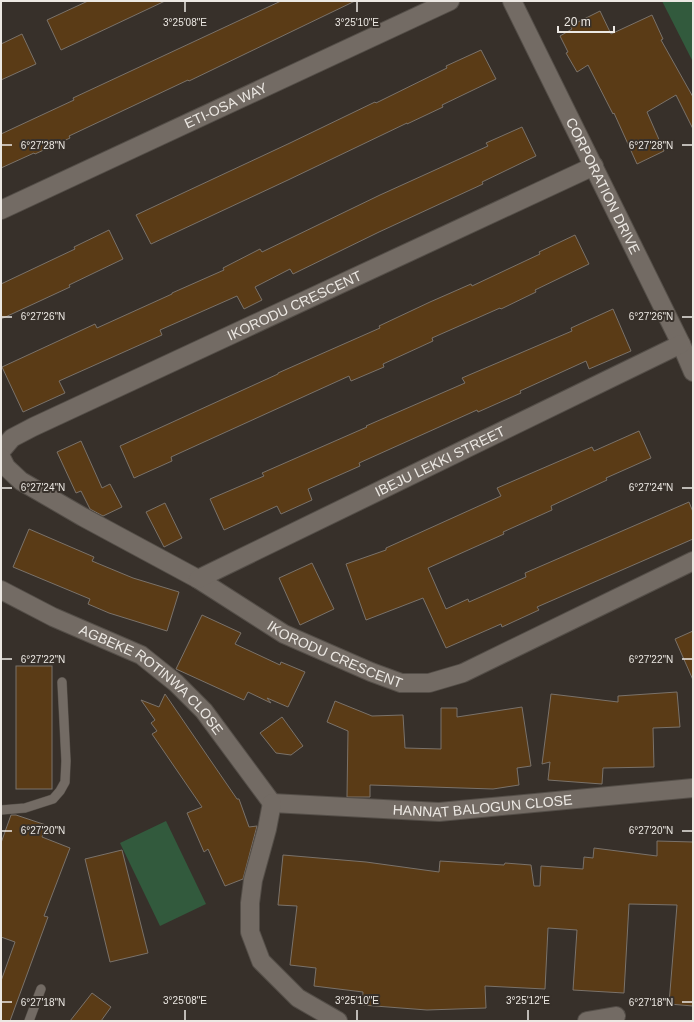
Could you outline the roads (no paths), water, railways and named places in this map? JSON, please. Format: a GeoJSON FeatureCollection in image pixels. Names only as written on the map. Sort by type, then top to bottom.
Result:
{"type":"FeatureCollection","features":[{"type":"Feature","properties":{"kind":"street","name":"ETI-OSA WAY"},"geometry":{"type":"LineString","coordinates":[[1,210],[450,1]]}},
{"type":"Feature","properties":{"kind":"street","name":"CORPORATION DRIVE"},"geometry":{"type":"LineString","coordinates":[[512,1],[682,344],[693,372]]}},
{"type":"Feature","properties":{"kind":"street","name":"IKORODU CRESCENT"},"geometry":{"type":"LineString","coordinates":[[1,451],[12,438],[33,427],[594,166]]}},
{"type":"Feature","properties":{"kind":"street","name":"IBEJU LEKKI STREET"},"geometry":{"type":"LineString","coordinates":[[198,579],[682,344]]}},
{"type":"Feature","properties":{"kind":"street","name":"IKORODU CRESCENT"},"geometry":{"type":"LineString","coordinates":[[1,457],[6,468],[21,481],[83,517],[198,579],[284,634],[371,672],[401,683],[429,682],[463,673],[693,561]]}},
{"type":"Feature","properties":{"kind":"street","name":"AGBEKE ROTINWA CLOSE"},"geometry":{"type":"LineString","coordinates":[[1,590],[53,616],[141,655],[176,683],[204,711],[272,803]]}},
{"type":"Feature","properties":{"kind":"street","name":"HANNAT BALOGUN CLOSE"},"geometry":{"type":"LineString","coordinates":[[272,803],[439,812],[693,788]]}},
{"type":"Feature","properties":{"kind":"street"},"geometry":{"type":"LineString","coordinates":[[272,803],[267,829],[253,880],[250,903],[250,932],[261,961],[298,998],[338,1021]]}},
{"type":"Feature","properties":{"kind":"street"},"geometry":{"type":"LineString","coordinates":[[587,1021],[616,1016]]}},
{"type":"Feature","properties":{"kind":"lane"},"geometry":{"type":"LineString","coordinates":[[1,810],[25,808],[53,800],[60,792],[64,782],[66,761],[62,682]]}},
{"type":"Feature","properties":{"kind":"lane"},"geometry":{"type":"LineString","coordinates":[[29,1021],[41,989]]}}]}
